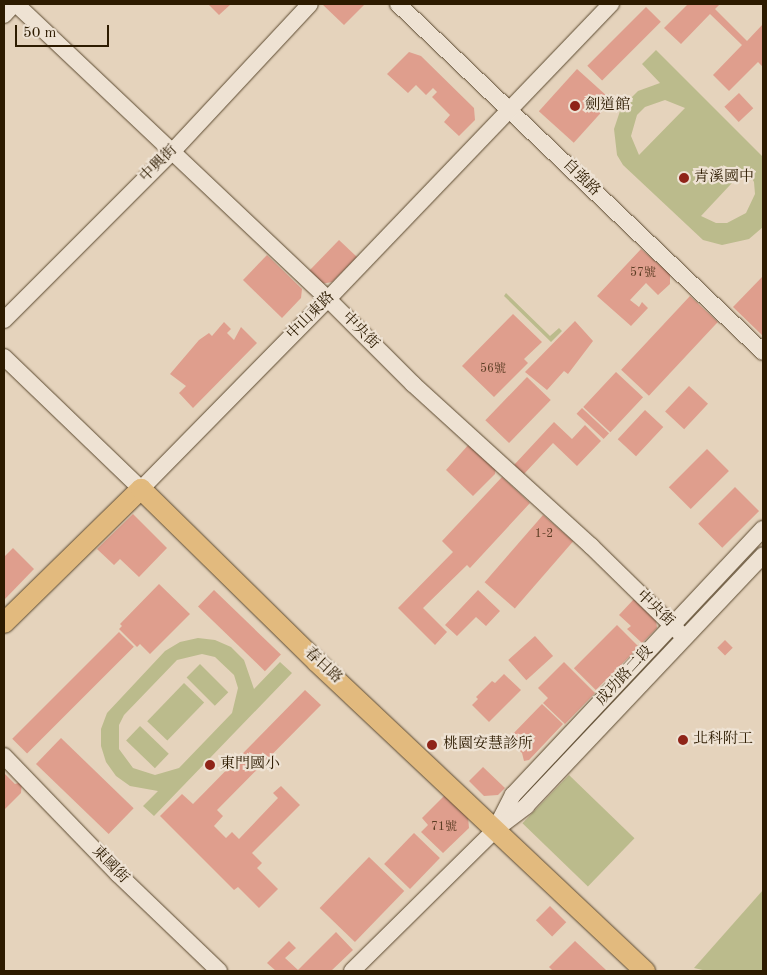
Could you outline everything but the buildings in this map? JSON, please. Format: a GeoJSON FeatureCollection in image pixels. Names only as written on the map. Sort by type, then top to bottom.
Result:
{"type":"FeatureCollection","features":[{"type":"Feature","properties":{"kind":"main road","name":"中山東路"},"geometry":{"type":"LineString","coordinates":[[4,623],[141,489]]}},
{"type":"Feature","properties":{"kind":"main road","name":"春日路"},"geometry":{"type":"LineString","coordinates":[[141,489],[317,662],[645,971]]}},
{"type":"Feature","properties":{"kind":"street"},"geometry":{"type":"LineString","coordinates":[[4,15],[15,4]]}},
{"type":"Feature","properties":{"kind":"street","name":"中央街"},"geometry":{"type":"LineString","coordinates":[[15,4],[328,300],[413,384],[591,546],[678,631]]}},
{"type":"Feature","properties":{"kind":"street","name":"中興街"},"geometry":{"type":"LineString","coordinates":[[4,320],[172,152],[310,4]]}},
{"type":"Feature","properties":{"kind":"street","name":"自強路"},"geometry":{"type":"LineString","coordinates":[[398,4],[763,352]]}},
{"type":"Feature","properties":{"kind":"street","name":"中山東路"},"geometry":{"type":"LineString","coordinates":[[141,489],[328,300],[508,109],[611,4]]}},
{"type":"Feature","properties":{"kind":"street","name":"春日路"},"geometry":{"type":"LineString","coordinates":[[4,357],[141,489]]}},
{"type":"Feature","properties":{"kind":"street","name":"成功路二段"},"geometry":{"type":"LineString","coordinates":[[678,631],[763,529]]}},
{"type":"Feature","properties":{"kind":"street","name":"成功路二段"},"geometry":{"type":"LineString","coordinates":[[352,971],[496,829],[513,795],[678,631],[763,555]]}},
{"type":"Feature","properties":{"kind":"street","name":"東國街"},"geometry":{"type":"LineString","coordinates":[[4,756],[118,874],[219,971]]}},
{"type":"Feature","properties":{"kind":"green space"},"geometry":{"type":"Polygon","coordinates":[[[656,50],[763,157],[763,227],[749,239],[722,245],[703,240],[623,165],[617,155],[614,129],[621,108],[638,91],[660,83],[642,64],[656,50]],[[665,100],[645,107],[637,115],[631,136],[639,155],[685,108],[665,100]],[[746,168],[701,216],[716,223],[727,223],[746,213],[755,194],[754,182],[746,168]]]}},
{"type":"Feature","properties":{"kind":"green space"},"geometry":{"type":"Polygon","coordinates":[[[506,293],[550,336],[559,328],[562,331],[551,342],[504,296],[506,293]]]}},
{"type":"Feature","properties":{"kind":"green space"},"geometry":{"type":"Polygon","coordinates":[[[198,638],[215,640],[231,647],[244,660],[254,689],[280,662],[292,673],[154,816],[143,806],[158,791],[130,786],[116,776],[106,762],[101,746],[101,729],[107,713],[165,651],[180,642],[198,638]],[[202,654],[177,660],[124,715],[119,725],[119,749],[133,768],[155,775],[179,768],[232,713],[238,688],[234,675],[215,657],[202,654]]]}},
{"type":"Feature","properties":{"kind":"green space"},"geometry":{"type":"Polygon","coordinates":[[[200,664],[228,692],[215,706],[187,677],[200,664]]]}},
{"type":"Feature","properties":{"kind":"green space"},"geometry":{"type":"Polygon","coordinates":[[[184,683],[204,702],[167,741],[147,721],[184,683]]]}},
{"type":"Feature","properties":{"kind":"green space"},"geometry":{"type":"Polygon","coordinates":[[[140,726],[169,754],[155,768],[126,740],[140,726]]]}},
{"type":"Feature","properties":{"kind":"green space"},"geometry":{"type":"Polygon","coordinates":[[[569,775],[634,838],[588,886],[522,823],[569,775]]]}},
{"type":"Feature","properties":{"kind":"green space"},"geometry":{"type":"Polygon","coordinates":[[[763,890],[763,971],[707,971],[694,968],[763,890]]]}},
{"type":"Feature","properties":{"kind":"place","name":"劍道館"},"geometry":{"type":"Point","coordinates":[575,106]}},
{"type":"Feature","properties":{"kind":"place","name":"青溪國中"},"geometry":{"type":"Point","coordinates":[684,178]}},
{"type":"Feature","properties":{"kind":"place","name":"北科附工"},"geometry":{"type":"Point","coordinates":[683,740]}},
{"type":"Feature","properties":{"kind":"place","name":"桃園安慧診所"},"geometry":{"type":"Point","coordinates":[432,745]}},
{"type":"Feature","properties":{"kind":"place","name":"東門國小"},"geometry":{"type":"Point","coordinates":[210,765]}}]}
